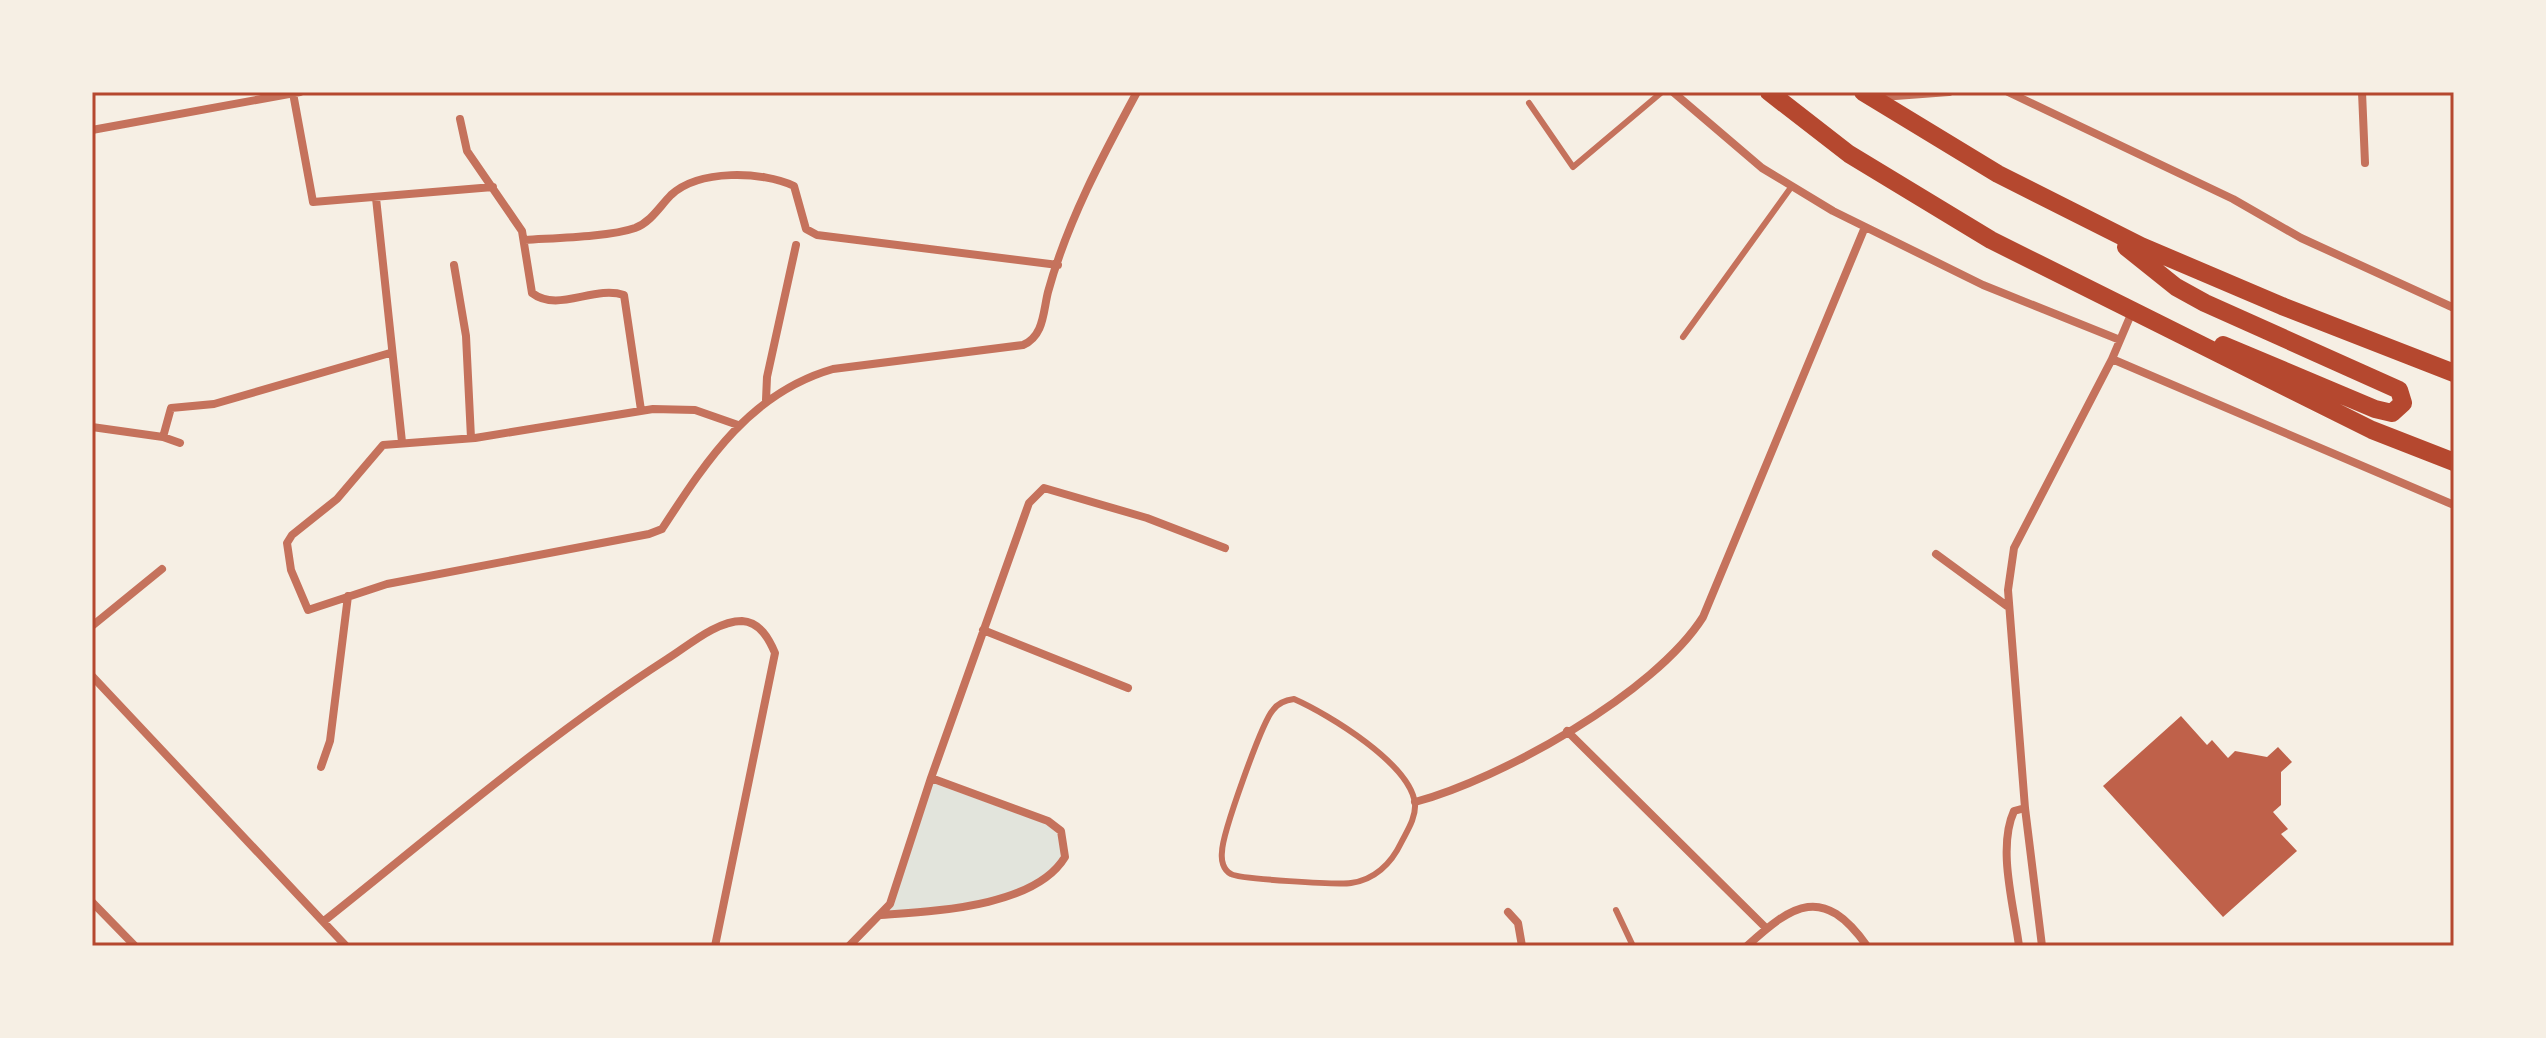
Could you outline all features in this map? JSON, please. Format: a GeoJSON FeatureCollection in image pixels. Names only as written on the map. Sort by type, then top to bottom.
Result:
{"type":"FeatureCollection","features":[{"type":"Feature","properties":{"kind":"highway"},"geometry":{"type":"LineString","coordinates":[[1769,92],[1849,154],[1978,232],[2372,430],[2454,462]]}},
{"type":"Feature","properties":{"kind":"highway"},"geometry":{"type":"LineString","coordinates":[[1866,94],[1998,174],[2099,225],[2282,306],[2454,373]]}},
{"type":"Feature","properties":{"kind":"highway"},"geometry":{"type":"LineString","coordinates":[[2099,225],[2176,287],[2388,385],[2403,393],[2403,403],[2392,413],[2375,409],[2233,349],[2134,313]]}},
{"type":"Feature","properties":{"kind":"street"},"geometry":{"type":"LineString","coordinates":[[738,425],[684,409],[641,410],[471,438],[383,445],[337,499],[287,543],[291,570],[308,610],[387,584],[624,541],[662,529],[704,466],[738,425],[766,400],[803,378],[833,369],[1032,341],[1039,330],[1058,265],[1090,183],[1137,92]]}},
{"type":"Feature","properties":{"kind":"street"},"geometry":{"type":"LineString","coordinates":[[1673,92],[1762,168],[1865,227],[1983,285],[2120,340]]}},
{"type":"Feature","properties":{"kind":"street"},"geometry":{"type":"LineString","coordinates":[[1866,94],[1931,96],[1949,92]]}},
{"type":"Feature","properties":{"kind":"street"},"geometry":{"type":"LineString","coordinates":[[2008,92],[2233,199],[2301,238],[2454,308]]}},
{"type":"Feature","properties":{"kind":"street"},"geometry":{"type":"LineString","coordinates":[[2362,92],[2365,163]]}},
{"type":"Feature","properties":{"kind":"street"},"geometry":{"type":"LineString","coordinates":[[92,130],[296,93],[313,202],[493,187]]}},
{"type":"Feature","properties":{"kind":"street"},"geometry":{"type":"LineString","coordinates":[[460,119],[467,151],[525,240],[532,293],[546,302],[608,292],[624,295],[641,410]]}},
{"type":"Feature","properties":{"kind":"street"},"geometry":{"type":"LineString","coordinates":[[525,240],[635,228],[661,209],[671,195],[700,178],[768,177],[794,186],[806,229],[817,235],[1058,265]]}},
{"type":"Feature","properties":{"kind":"street"},"geometry":{"type":"LineString","coordinates":[[376,198],[390,353],[402,442]]}},
{"type":"Feature","properties":{"kind":"street"},"geometry":{"type":"LineString","coordinates":[[1415,802],[1445,794],[1567,731],[1631,689],[1676,651],[1703,617],[1865,227]]}},
{"type":"Feature","properties":{"kind":"street"},"geometry":{"type":"LineString","coordinates":[[766,400],[767,377],[796,245]]}},
{"type":"Feature","properties":{"kind":"street"},"geometry":{"type":"LineString","coordinates":[[454,265],[466,336],[471,438]]}},
{"type":"Feature","properties":{"kind":"street"},"geometry":{"type":"LineString","coordinates":[[2042,946],[2025,808],[2007,606],[2014,548],[2134,313]]}},
{"type":"Feature","properties":{"kind":"street"},"geometry":{"type":"LineString","coordinates":[[163,437],[171,408],[214,404],[390,353]]}},
{"type":"Feature","properties":{"kind":"street"},"geometry":{"type":"LineString","coordinates":[[2112,359],[2454,505]]}},
{"type":"Feature","properties":{"kind":"street"},"geometry":{"type":"LineString","coordinates":[[92,427],[163,437],[180,443]]}},
{"type":"Feature","properties":{"kind":"street"},"geometry":{"type":"LineString","coordinates":[[849,946],[890,904],[904,870],[931,778],[1029,503],[1044,488],[1147,518],[1225,548]]}},
{"type":"Feature","properties":{"kind":"street"},"geometry":{"type":"LineString","coordinates":[[1936,554],[2007,606]]}},
{"type":"Feature","properties":{"kind":"street"},"geometry":{"type":"LineString","coordinates":[[92,626],[162,569]]}},
{"type":"Feature","properties":{"kind":"street"},"geometry":{"type":"LineString","coordinates":[[321,767],[332,729],[348,596]]}},
{"type":"Feature","properties":{"kind":"street"},"geometry":{"type":"LineString","coordinates":[[324,921],[598,703],[714,630],[742,621],[756,626],[767,637],[775,653],[715,946]]}},
{"type":"Feature","properties":{"kind":"street"},"geometry":{"type":"LineString","coordinates":[[983,630],[1128,688]]}},
{"type":"Feature","properties":{"kind":"street"},"geometry":{"type":"LineString","coordinates":[[92,676],[346,946]]}},
{"type":"Feature","properties":{"kind":"street"},"geometry":{"type":"LineString","coordinates":[[1567,731],[1766,928]]}},
{"type":"Feature","properties":{"kind":"street"},"geometry":{"type":"LineString","coordinates":[[881,915],[948,909],[1020,891],[1055,874],[1065,857],[1061,831],[1048,821],[931,778]]}},
{"type":"Feature","properties":{"kind":"street"},"geometry":{"type":"LineString","coordinates":[[2019,946],[2008,855],[2009,822],[2014,811],[2025,808]]}},
{"type":"Feature","properties":{"kind":"street"},"geometry":{"type":"LineString","coordinates":[[92,902],[135,946]]}},
{"type":"Feature","properties":{"kind":"street"},"geometry":{"type":"LineString","coordinates":[[1747,946],[1796,907],[1827,909],[1867,946]]}},
{"type":"Feature","properties":{"kind":"street"},"geometry":{"type":"LineString","coordinates":[[1508,912],[1518,923],[1522,946]]}},
{"type":"Feature","properties":{"kind":"lane"},"geometry":{"type":"LineString","coordinates":[[1529,103],[1573,167],[1662,92]]}},
{"type":"Feature","properties":{"kind":"lane"},"geometry":{"type":"LineString","coordinates":[[1683,337],[1792,186]]}},
{"type":"Feature","properties":{"kind":"lane"},"geometry":{"type":"LineString","coordinates":[[1287,700],[1309,706],[1379,754],[1403,776],[1415,802],[1413,820],[1396,853],[1381,870],[1363,881],[1343,885],[1252,879],[1230,874],[1223,865],[1221,851],[1230,819],[1271,711],[1287,700]]}},
{"type":"Feature","properties":{"kind":"lane"},"geometry":{"type":"LineString","coordinates":[[1616,910],[1633,946]]}},
{"type":"Feature","properties":{"kind":"shaded area"},"geometry":{"type":"Polygon","coordinates":[[[933,783],[1046,824],[1059,835],[1061,854],[1057,867],[1040,881],[999,896],[949,906],[885,913],[893,905],[933,783]]]}},
{"type":"Feature","properties":{"kind":"building"},"geometry":{"type":"Polygon","coordinates":[[[2181,716],[2207,745],[2212,740],[2228,758],[2235,751],[2267,757],[2278,747],[2292,762],[2281,772],[2281,805],[2273,812],[2288,829],[2281,834],[2297,851],[2223,917],[2103,786],[2181,716]]]}}]}
